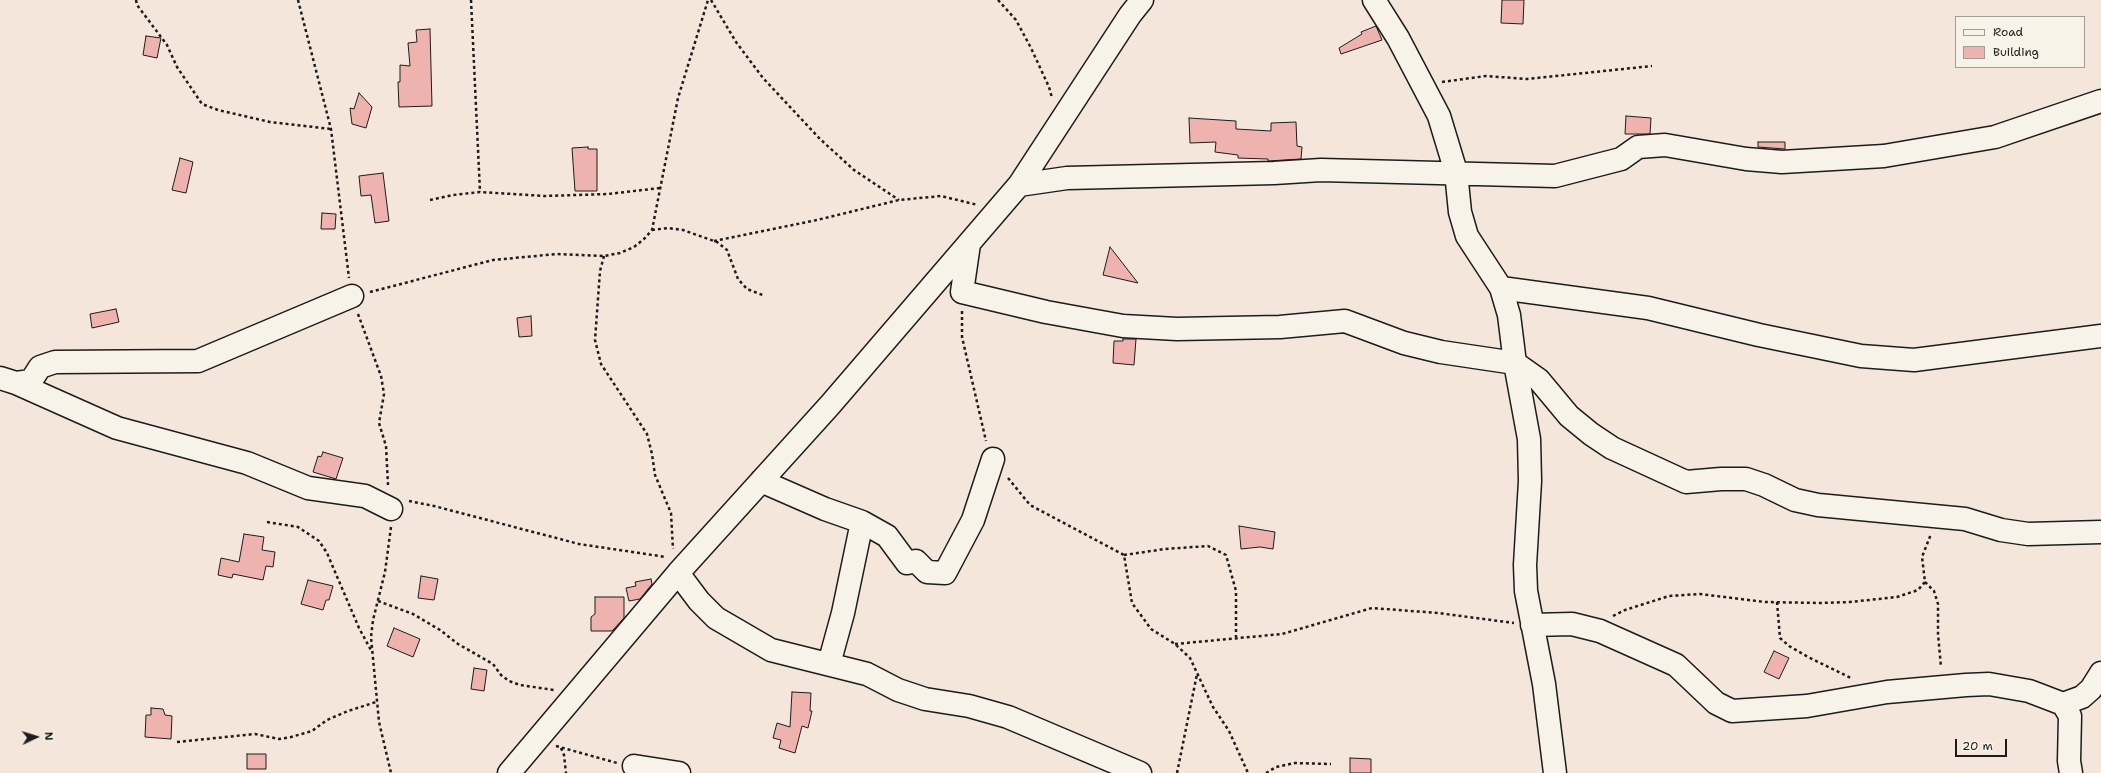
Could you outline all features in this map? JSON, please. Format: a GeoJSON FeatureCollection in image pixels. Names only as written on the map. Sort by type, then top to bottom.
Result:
{"type":"FeatureCollection","features":[{"type":"Feature","properties":{"kind":"street"},"geometry":{"type":"LineString","coordinates":[[509,773],[539,739],[676,566],[761,481],[1019,185],[1130,15],[1142,0]]}},
{"type":"Feature","properties":{"kind":"street"},"geometry":{"type":"LineString","coordinates":[[1374,0],[1398,38],[1439,116],[1456,172],[1460,212],[1467,236],[1501,288],[1509,315],[1515,363],[1529,439],[1530,481],[1525,565],[1526,591],[1544,684],[1555,773]]}},
{"type":"Feature","properties":{"kind":"street"},"geometry":{"type":"LineString","coordinates":[[1019,185],[1067,178],[1274,173],[1321,170],[1456,172],[1554,176],[1621,160],[1638,147],[1665,145],[1746,159],[1782,162],[1884,156],[1995,137],[2101,101]]}},
{"type":"Feature","properties":{"kind":"street"},"geometry":{"type":"LineString","coordinates":[[969,244],[962,292],[1046,312],[1123,326],[1177,329],[1280,327],[1345,321],[1404,343],[1441,352],[1515,363],[1539,380],[1569,416],[1591,434],[1612,448],[1686,482],[1721,479],[1746,479],[1764,485],[1795,500],[1818,505],[1965,519],[2001,530],[2028,534],[2101,532]]}},
{"type":"Feature","properties":{"kind":"street"},"geometry":{"type":"LineString","coordinates":[[1501,288],[1648,308],[1759,335],[1861,356],[1914,360],[2101,336]]}},
{"type":"Feature","properties":{"kind":"street"},"geometry":{"type":"LineString","coordinates":[[8,380],[31,381],[40,367],[55,362],[198,361],[352,296]]}},
{"type":"Feature","properties":{"kind":"street"},"geometry":{"type":"LineString","coordinates":[[8,380],[117,428],[247,463],[308,488],[365,496],[398,505]]}},
{"type":"Feature","properties":{"kind":"street"},"geometry":{"type":"LineString","coordinates":[[761,481],[825,509],[862,522],[887,536],[907,563],[916,561],[927,572],[945,573],[973,520],[993,459]]}},
{"type":"Feature","properties":{"kind":"street"},"geometry":{"type":"LineString","coordinates":[[829,664],[843,613],[862,522]]}},
{"type":"Feature","properties":{"kind":"street"},"geometry":{"type":"LineString","coordinates":[[676,566],[699,601],[716,618],[771,650],[867,674],[898,690],[925,699],[969,706],[1008,717],[1140,773]]}},
{"type":"Feature","properties":{"kind":"street"},"geometry":{"type":"LineString","coordinates":[[1532,625],[1572,624],[1600,632],[1676,665],[1716,703],[1732,711],[1807,706],[1887,692],[1966,685],[1995,685],[2040,694],[2063,704],[2070,716],[2069,761],[2071,773]]}},
{"type":"Feature","properties":{"kind":"street"},"geometry":{"type":"LineString","coordinates":[[2063,704],[2082,697],[2091,689],[2101,673]]}},
{"type":"Feature","properties":{"kind":"street"},"geometry":{"type":"LineString","coordinates":[[634,766],[679,773]]}},
{"type":"Feature","properties":{"kind":"path"},"geometry":{"type":"LineString","coordinates":[[136,0],[137,5],[167,45],[177,67],[202,104],[218,110],[270,122],[331,129]]}},
{"type":"Feature","properties":{"kind":"path"},"geometry":{"type":"LineString","coordinates":[[298,0],[331,129],[352,296],[493,260],[556,254],[604,256],[620,253],[634,247],[652,230],[658,208],[660,188],[678,98],[708,0]]}},
{"type":"Feature","properties":{"kind":"path"},"geometry":{"type":"LineString","coordinates":[[471,0],[480,192]]}},
{"type":"Feature","properties":{"kind":"path"},"geometry":{"type":"LineString","coordinates":[[711,0],[736,42],[762,78],[820,139],[854,170],[899,200]]}},
{"type":"Feature","properties":{"kind":"path"},"geometry":{"type":"LineString","coordinates":[[998,0],[1016,20],[1031,48],[1049,87],[1058,126]]}},
{"type":"Feature","properties":{"kind":"path"},"geometry":{"type":"LineString","coordinates":[[1422,85],[1486,76],[1526,79],[1652,66]]}},
{"type":"Feature","properties":{"kind":"path"},"geometry":{"type":"LineString","coordinates":[[430,200],[453,195],[480,192],[545,196],[608,194],[660,188]]}},
{"type":"Feature","properties":{"kind":"path"},"geometry":{"type":"LineString","coordinates":[[714,240],[818,220],[899,200],[941,196],[967,201],[996,211]]}},
{"type":"Feature","properties":{"kind":"path"},"geometry":{"type":"LineString","coordinates":[[652,230],[668,228],[683,230],[714,240],[727,250],[738,280],[747,289],[765,296]]}},
{"type":"Feature","properties":{"kind":"path"},"geometry":{"type":"LineString","coordinates":[[398,505],[434,506],[579,544],[676,566],[671,513],[655,475],[647,434],[601,364],[595,340],[600,271],[604,256]]}},
{"type":"Feature","properties":{"kind":"path"},"geometry":{"type":"LineString","coordinates":[[962,292],[962,337],[989,454],[1030,505],[1124,554],[1208,546],[1226,555],[1236,591],[1236,637]]}},
{"type":"Feature","properties":{"kind":"path"},"geometry":{"type":"LineString","coordinates":[[1943,518],[1930,536],[1922,557],[1925,582],[1934,590],[1938,604],[1938,634],[1944,688]]}},
{"type":"Feature","properties":{"kind":"path"},"geometry":{"type":"LineString","coordinates":[[267,522],[298,527],[319,541],[327,553],[359,628],[373,654]]}},
{"type":"Feature","properties":{"kind":"path"},"geometry":{"type":"LineString","coordinates":[[1124,554],[1132,603],[1150,629],[1175,644],[1190,658],[1213,707],[1229,731],[1248,773]]}},
{"type":"Feature","properties":{"kind":"path"},"geometry":{"type":"LineString","coordinates":[[1588,628],[1624,610],[1669,596],[1700,594],[1735,600],[1777,602],[1850,602],[1897,597],[1918,590],[1925,582]]}},
{"type":"Feature","properties":{"kind":"path"},"geometry":{"type":"LineString","coordinates":[[378,601],[413,614],[440,630],[458,644],[493,664],[501,675],[509,681],[520,685],[575,693]]}},
{"type":"Feature","properties":{"kind":"path"},"geometry":{"type":"LineString","coordinates":[[1777,602],[1780,638],[1789,646],[1830,670],[1858,681]]}},
{"type":"Feature","properties":{"kind":"path"},"geometry":{"type":"LineString","coordinates":[[1175,644],[1236,637],[1282,634],[1372,608],[1475,617],[1532,625]]}},
{"type":"Feature","properties":{"kind":"path"},"geometry":{"type":"LineString","coordinates":[[1177,773],[1197,674]]}},
{"type":"Feature","properties":{"kind":"path"},"geometry":{"type":"LineString","coordinates":[[376,690],[376,702],[391,773]]}},
{"type":"Feature","properties":{"kind":"path"},"geometry":{"type":"LineString","coordinates":[[177,742],[255,734],[279,739],[291,737],[312,731],[327,720],[348,711],[376,702]]}},
{"type":"Feature","properties":{"kind":"path"},"geometry":{"type":"LineString","coordinates":[[539,739],[561,747],[634,766]]}},
{"type":"Feature","properties":{"kind":"path"},"geometry":{"type":"LineString","coordinates":[[561,747],[564,755],[566,773]]}},
{"type":"Feature","properties":{"kind":"path"},"geometry":{"type":"LineString","coordinates":[[1266,773],[1276,767],[1295,763],[1331,764]]}},
{"type":"Feature","properties":{"kind":"building"},"geometry":{"type":"Polygon","coordinates":[[[1502,0],[1524,0],[1523,24],[1501,23],[1502,0]]]}},
{"type":"Feature","properties":{"kind":"building"},"geometry":{"type":"Polygon","coordinates":[[[1376,26],[1382,40],[1341,54],[1339,48],[1362,34],[1361,32],[1376,26]]]}},
{"type":"Feature","properties":{"kind":"building"},"geometry":{"type":"Polygon","coordinates":[[[430,29],[432,106],[399,107],[398,82],[400,82],[400,65],[410,66],[408,43],[417,42],[416,30],[430,29]]]}},
{"type":"Feature","properties":{"kind":"building"},"geometry":{"type":"Polygon","coordinates":[[[146,36],[161,38],[157,58],[143,55],[146,36]]]}},
{"type":"Feature","properties":{"kind":"building"},"geometry":{"type":"Polygon","coordinates":[[[359,93],[372,107],[366,128],[352,124],[350,108],[354,109],[359,93]]]}},
{"type":"Feature","properties":{"kind":"building"},"geometry":{"type":"Polygon","coordinates":[[[1626,116],[1651,118],[1650,134],[1625,134],[1626,116]]]}},
{"type":"Feature","properties":{"kind":"building"},"geometry":{"type":"Polygon","coordinates":[[[1189,118],[1236,121],[1236,129],[1271,131],[1271,123],[1296,122],[1297,146],[1302,147],[1301,159],[1268,161],[1268,159],[1238,158],[1238,155],[1215,152],[1216,142],[1190,143],[1189,118]]]}},
{"type":"Feature","properties":{"kind":"building"},"geometry":{"type":"Polygon","coordinates":[[[1758,142],[1785,142],[1785,149],[1758,147],[1758,142]]]}},
{"type":"Feature","properties":{"kind":"building"},"geometry":{"type":"Polygon","coordinates":[[[588,147],[588,149],[597,149],[597,191],[575,191],[572,148],[588,147]]]}},
{"type":"Feature","properties":{"kind":"building"},"geometry":{"type":"Polygon","coordinates":[[[180,158],[193,162],[186,193],[172,190],[180,158]]]}},
{"type":"Feature","properties":{"kind":"building"},"geometry":{"type":"Polygon","coordinates":[[[383,173],[389,221],[375,223],[371,195],[361,196],[359,176],[383,173]]]}},
{"type":"Feature","properties":{"kind":"building"},"geometry":{"type":"Polygon","coordinates":[[[322,213],[336,214],[335,229],[321,229],[322,213]]]}},
{"type":"Feature","properties":{"kind":"building"},"geometry":{"type":"Polygon","coordinates":[[[1110,247],[1138,283],[1103,275],[1110,247]]]}},
{"type":"Feature","properties":{"kind":"building"},"geometry":{"type":"Polygon","coordinates":[[[116,309],[119,322],[92,328],[90,314],[116,309]]]}},
{"type":"Feature","properties":{"kind":"building"},"geometry":{"type":"Polygon","coordinates":[[[531,316],[532,336],[519,337],[517,318],[531,316]]]}},
{"type":"Feature","properties":{"kind":"building"},"geometry":{"type":"Polygon","coordinates":[[[1123,339],[1136,339],[1134,365],[1113,363],[1114,341],[1123,341],[1123,339]]]}},
{"type":"Feature","properties":{"kind":"building"},"geometry":{"type":"Polygon","coordinates":[[[323,452],[343,458],[336,479],[313,472],[318,456],[321,457],[323,452]]]}},
{"type":"Feature","properties":{"kind":"building"},"geometry":{"type":"Polygon","coordinates":[[[1239,526],[1275,532],[1273,549],[1260,547],[1241,549],[1239,526]]]}},
{"type":"Feature","properties":{"kind":"building"},"geometry":{"type":"Polygon","coordinates":[[[244,534],[264,537],[262,550],[275,552],[273,567],[266,566],[263,580],[233,574],[232,578],[218,575],[221,558],[239,562],[244,534]]]}},
{"type":"Feature","properties":{"kind":"building"},"geometry":{"type":"Polygon","coordinates":[[[421,576],[438,579],[434,600],[418,598],[421,576]]]}},
{"type":"Feature","properties":{"kind":"building"},"geometry":{"type":"Polygon","coordinates":[[[651,579],[652,584],[640,599],[629,601],[626,588],[636,586],[635,582],[651,579]]]}},
{"type":"Feature","properties":{"kind":"building"},"geometry":{"type":"Polygon","coordinates":[[[308,580],[333,586],[329,600],[326,600],[323,610],[301,604],[308,580]]]}},
{"type":"Feature","properties":{"kind":"building"},"geometry":{"type":"Polygon","coordinates":[[[595,597],[624,597],[624,618],[612,631],[591,631],[591,617],[595,614],[595,597]]]}},
{"type":"Feature","properties":{"kind":"building"},"geometry":{"type":"Polygon","coordinates":[[[394,628],[420,639],[413,657],[387,646],[394,628]]]}},
{"type":"Feature","properties":{"kind":"building"},"geometry":{"type":"Polygon","coordinates":[[[1774,651],[1789,658],[1779,679],[1764,672],[1774,651]]]}},
{"type":"Feature","properties":{"kind":"building"},"geometry":{"type":"Polygon","coordinates":[[[474,668],[487,670],[484,691],[471,689],[474,668]]]}},
{"type":"Feature","properties":{"kind":"building"},"geometry":{"type":"Polygon","coordinates":[[[792,692],[811,693],[810,711],[812,711],[808,728],[802,726],[795,753],[779,748],[781,740],[773,738],[777,723],[790,727],[792,692]]]}},
{"type":"Feature","properties":{"kind":"building"},"geometry":{"type":"Polygon","coordinates":[[[151,708],[163,709],[165,715],[172,716],[171,739],[145,737],[146,715],[151,715],[151,708]]]}},
{"type":"Feature","properties":{"kind":"building"},"geometry":{"type":"Polygon","coordinates":[[[247,754],[266,754],[266,769],[247,769],[247,754]]]}},
{"type":"Feature","properties":{"kind":"building"},"geometry":{"type":"Polygon","coordinates":[[[1350,758],[1371,759],[1371,773],[1350,773],[1350,758]]]}}]}
